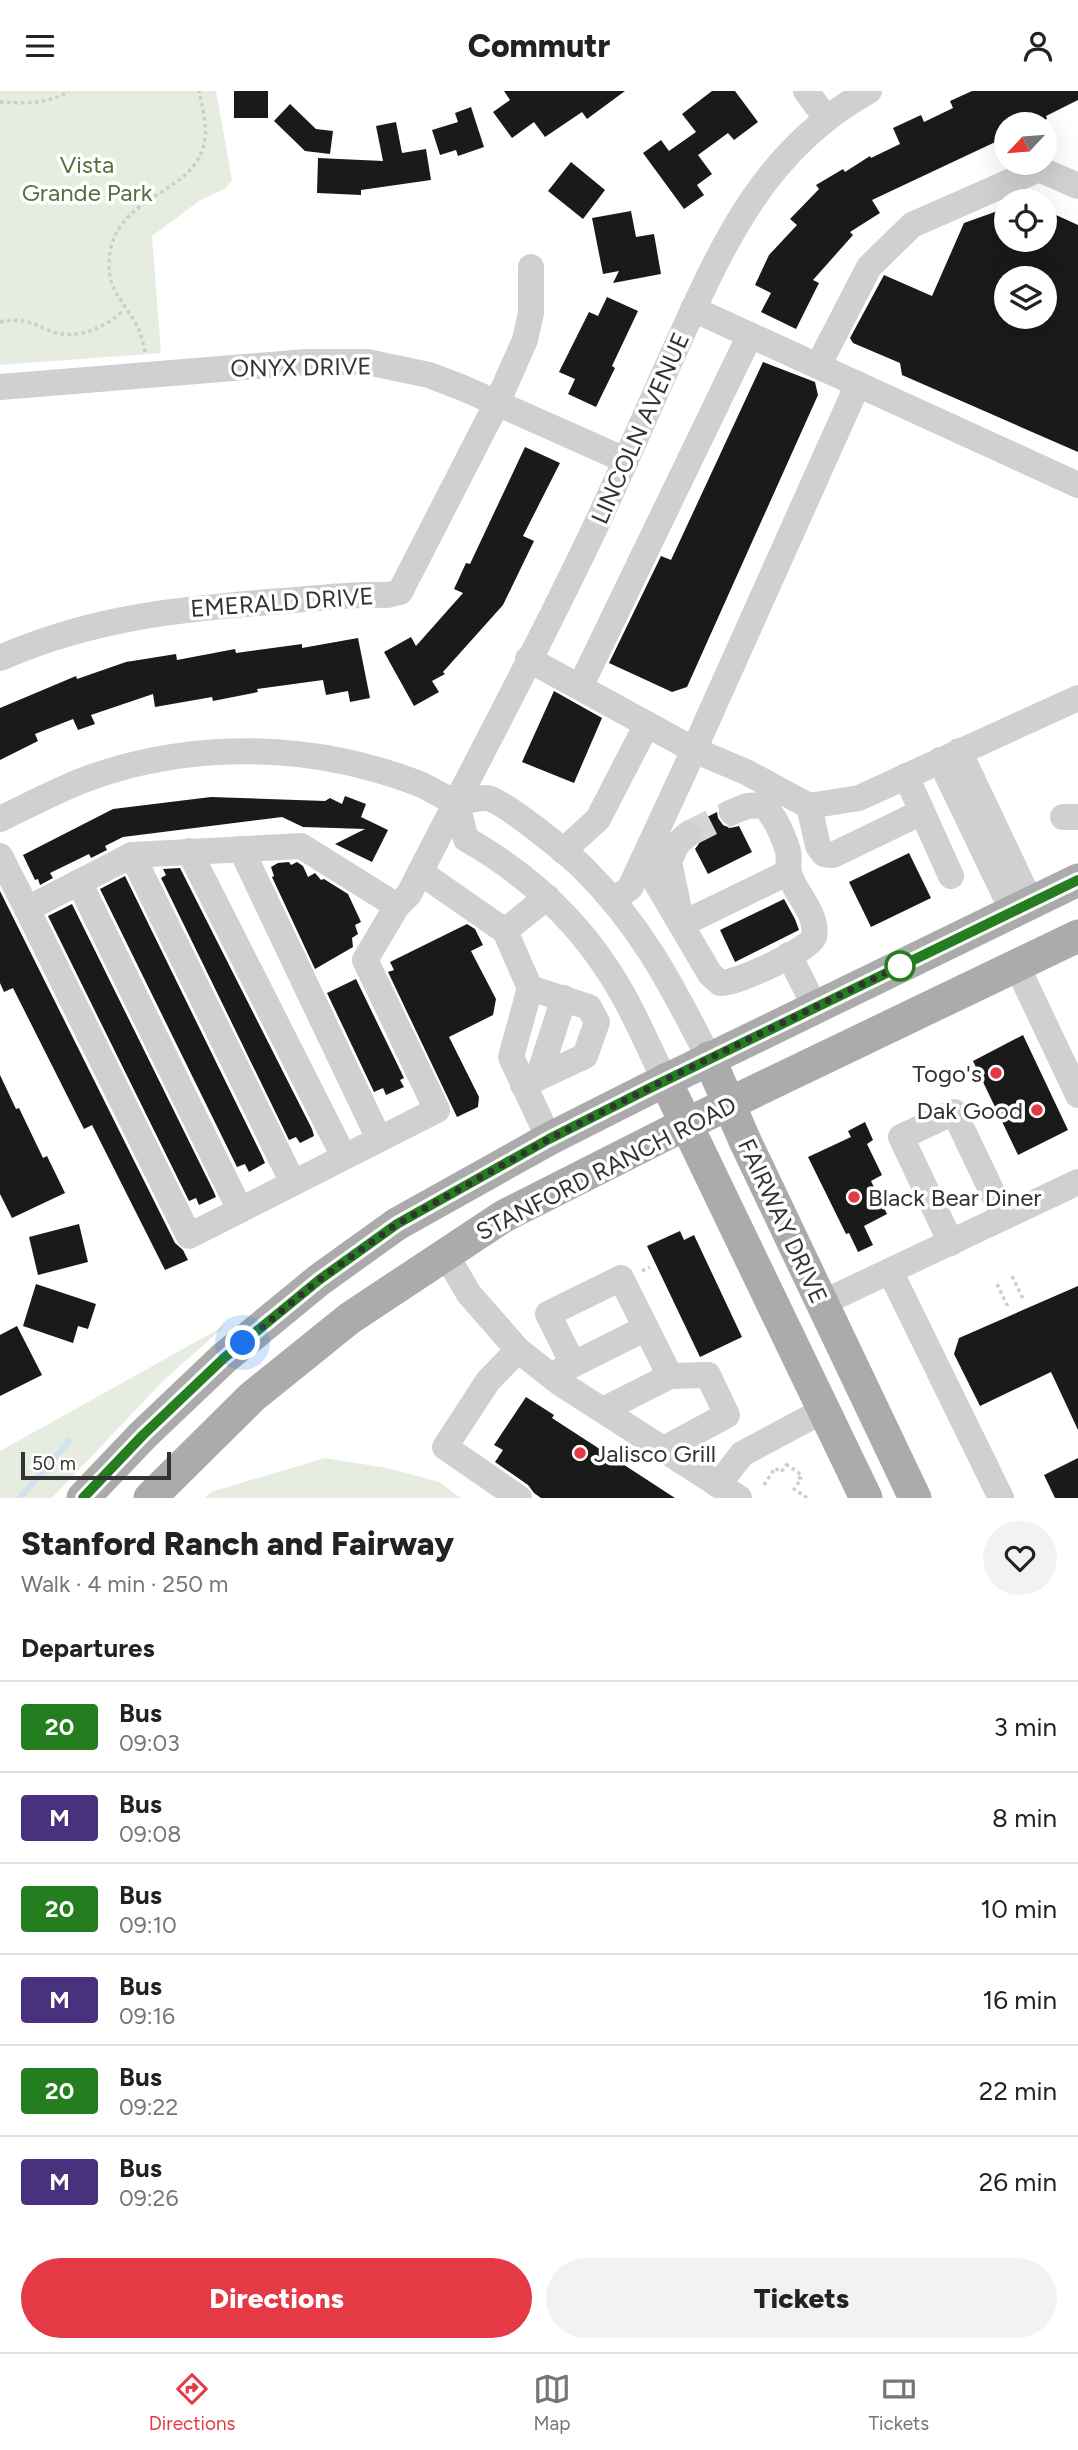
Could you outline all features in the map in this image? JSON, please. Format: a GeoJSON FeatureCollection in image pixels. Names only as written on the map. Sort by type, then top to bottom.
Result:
{"type":"FeatureCollection","features":[{"type":"Feature","properties":{"kind":"main road","name":"STANFORD RANCH ROAD"},"geometry":{"type":"LineString","coordinates":[[83,1498],[143,1435],[224,1358],[319,1280],[397,1224],[549,1139],[665,1080],[1078,880]]}},
{"type":"Feature","properties":{"kind":"main road","name":"STANFORD RANCH ROAD"},"geometry":{"type":"LineString","coordinates":[[150,1498],[252,1397],[350,1318],[504,1216],[569,1181],[1078,936]]}},
{"type":"Feature","properties":{"kind":"main road","name":"FAIRWAY DRIVE"},"geometry":{"type":"LineString","coordinates":[[709,1058],[915,1498]]}},
{"type":"Feature","properties":{"kind":"main road","name":"FAIRWAY DRIVE"},"geometry":{"type":"LineString","coordinates":[[665,1080],[866,1498]]}},
{"type":"Feature","properties":{"kind":"street"},"geometry":{"type":"LineString","coordinates":[[806,91],[826,118]]}},
{"type":"Feature","properties":{"kind":"street","name":"LINCOLN AVENUE"},"geometry":{"type":"LineString","coordinates":[[379,1139],[437,1110],[365,960],[397,907],[409,894],[588,541],[693,309],[733,228],[757,190],[785,157],[826,118],[869,91]]}},
{"type":"Feature","properties":{"kind":"street"},"geometry":{"type":"LineString","coordinates":[[818,366],[869,267],[912,225],[1039,169],[1078,186]]}},
{"type":"Feature","properties":{"kind":"street"},"geometry":{"type":"LineString","coordinates":[[497,403],[525,340],[531,313],[531,267]]}},
{"type":"Feature","properties":{"kind":"street"},"geometry":{"type":"LineString","coordinates":[[693,309],[1078,485]]}},
{"type":"Feature","properties":{"kind":"street"},"geometry":{"type":"LineString","coordinates":[[580,687],[750,335]]}},
{"type":"Feature","properties":{"kind":"street","name":"ONYX DRIVE"},"geometry":{"type":"LineString","coordinates":[[0,387],[337,361],[368,362],[429,375],[625,460]]}},
{"type":"Feature","properties":{"kind":"street"},"geometry":{"type":"LineString","coordinates":[[613,900],[630,888],[858,384]]}},
{"type":"Feature","properties":{"kind":"street","name":"EMERALD DRIVE"},"geometry":{"type":"LineString","coordinates":[[0,658],[72,631],[128,617],[203,607],[400,592],[497,403]]}},
{"type":"Feature","properties":{"kind":"street"},"geometry":{"type":"LineString","coordinates":[[528,659],[694,750],[746,772],[809,806],[859,798],[1078,698]]}},
{"type":"Feature","properties":{"kind":"street"},"geometry":{"type":"LineString","coordinates":[[563,851],[598,819],[647,724]]}},
{"type":"Feature","properties":{"kind":"street","name":"FAIRWAY DRIVE"},"geometry":{"type":"LineString","coordinates":[[0,819],[81,781],[111,771],[180,756],[219,752],[303,754],[347,762],[414,782],[456,801],[489,798],[563,851],[613,900],[640,933],[665,973],[709,1058]]}},
{"type":"Feature","properties":{"kind":"street"},"geometry":{"type":"LineString","coordinates":[[950,755],[1022,908]]}},
{"type":"Feature","properties":{"kind":"street"},"geometry":{"type":"LineString","coordinates":[[906,776],[951,876]]}},
{"type":"Feature","properties":{"kind":"street","name":"FAIRWAY DRIVE"},"geometry":{"type":"LineString","coordinates":[[456,801],[466,839],[504,863],[547,897],[579,931],[610,974],[633,1013],[665,1080]]}},
{"type":"Feature","properties":{"kind":"street"},"geometry":{"type":"LineString","coordinates":[[643,860],[710,974],[720,983],[734,982],[789,955],[809,944],[814,933],[812,918],[789,872],[789,853],[771,813],[763,805],[747,806],[733,812]]}},
{"type":"Feature","properties":{"kind":"street"},"geometry":{"type":"LineString","coordinates":[[809,806],[818,846],[824,854],[833,855],[922,812]]}},
{"type":"Feature","properties":{"kind":"street"},"geometry":{"type":"LineString","coordinates":[[682,924],[669,862],[677,844],[688,834]]}},
{"type":"Feature","properties":{"kind":"street"},"geometry":{"type":"LineString","coordinates":[[27,909],[132,855],[301,846],[397,907]]}},
{"type":"Feature","properties":{"kind":"street"},"geometry":{"type":"LineString","coordinates":[[0,856],[189,1236],[379,1139],[241,849]]}},
{"type":"Feature","properties":{"kind":"street"},"geometry":{"type":"LineString","coordinates":[[189,851],[344,1157]]}},
{"type":"Feature","properties":{"kind":"street"},"geometry":{"type":"LineString","coordinates":[[132,855],[293,1183]]}},
{"type":"Feature","properties":{"kind":"street"},"geometry":{"type":"LineString","coordinates":[[420,872],[505,931],[530,988],[511,1057],[531,1081],[549,1139]]}},
{"type":"Feature","properties":{"kind":"street"},"geometry":{"type":"LineString","coordinates":[[682,924],[789,872]]}},
{"type":"Feature","properties":{"kind":"street"},"geometry":{"type":"LineString","coordinates":[[79,882],[240,1210]]}},
{"type":"Feature","properties":{"kind":"street"},"geometry":{"type":"LineString","coordinates":[[505,931],[547,897]]}},
{"type":"Feature","properties":{"kind":"street"},"geometry":{"type":"LineString","coordinates":[[789,955],[815,1007]]}},
{"type":"Feature","properties":{"kind":"street"},"geometry":{"type":"LineString","coordinates":[[1017,966],[1078,1095]]}},
{"type":"Feature","properties":{"kind":"street"},"geometry":{"type":"LineString","coordinates":[[530,988],[589,1007],[597,1022],[585,1056],[531,1081]]}},
{"type":"Feature","properties":{"kind":"street"},"geometry":{"type":"LineString","coordinates":[[531,1081],[564,998]]}},
{"type":"Feature","properties":{"kind":"street"},"geometry":{"type":"LineString","coordinates":[[951,1243],[901,1137],[954,1112],[1004,1217]]}},
{"type":"Feature","properties":{"kind":"street"},"geometry":{"type":"LineString","coordinates":[[822,1303],[1078,1182]]}},
{"type":"Feature","properties":{"kind":"street"},"geometry":{"type":"LineString","coordinates":[[445,1253],[469,1294],[518,1350],[561,1370],[603,1410],[729,1491],[742,1454],[824,1410]]}},
{"type":"Feature","properties":{"kind":"street"},"geometry":{"type":"LineString","coordinates":[[890,1271],[1001,1498]]}},
{"type":"Feature","properties":{"kind":"street"},"geometry":{"type":"LineString","coordinates":[[561,1370],[548,1314],[621,1278],[670,1376]]}},
{"type":"Feature","properties":{"kind":"street"},"geometry":{"type":"LineString","coordinates":[[561,1370],[646,1328]]}},
{"type":"Feature","properties":{"kind":"street"},"geometry":{"type":"LineString","coordinates":[[518,1350],[488,1381],[445,1447],[519,1498]]}},
{"type":"Feature","properties":{"kind":"street"},"geometry":{"type":"LineString","coordinates":[[603,1410],[670,1376],[708,1375],[727,1415],[664,1449]]}},
{"type":"Feature","properties":{"kind":"path"},"geometry":{"type":"LineString","coordinates":[[0,102],[35,103],[58,97],[68,91]]}},
{"type":"Feature","properties":{"kind":"path"},"geometry":{"type":"LineString","coordinates":[[146,357],[138,328],[112,288],[109,265],[114,237],[127,216],[186,174],[198,160],[205,136],[199,91]]}},
{"type":"Feature","properties":{"kind":"path"},"geometry":{"type":"LineString","coordinates":[[0,322],[31,321],[49,330],[80,334],[103,326],[125,309]]}},
{"type":"Feature","properties":{"kind":"path"},"geometry":{"type":"LineString","coordinates":[[1012,1276],[1024,1301]]}},
{"type":"Feature","properties":{"kind":"path"},"geometry":{"type":"LineString","coordinates":[[997,1284],[1009,1309]]}},
{"type":"Feature","properties":{"kind":"path"},"geometry":{"type":"LineString","coordinates":[[764,1485],[775,1468],[780,1472],[787,1463],[799,1473],[797,1476],[801,1479],[791,1498]]}},
{"type":"Feature","properties":{"kind":"path"},"geometry":{"type":"LineString","coordinates":[[796,1491],[807,1498]]}},
{"type":"Feature","properties":{"kind":"green space","name":"Vista Grande Park"},"geometry":{"type":"Polygon","coordinates":[[[0,91],[216,91],[232,180],[226,188],[199,201],[152,236],[161,353],[0,365],[0,91]]]}},
{"type":"Feature","properties":{"kind":"green space"},"geometry":{"type":"Polygon","coordinates":[[[226,1325],[164,1380],[52,1498],[0,1498],[0,1451],[226,1325]]]}},
{"type":"Feature","properties":{"kind":"green space"},"geometry":{"type":"Polygon","coordinates":[[[325,1458],[387,1468],[439,1482],[461,1498],[205,1498],[211,1492],[325,1458]]]}},
{"type":"Feature","properties":{"kind":"building"},"geometry":{"type":"Polygon","coordinates":[[[234,91],[268,91],[268,118],[234,118],[234,91]]]}},
{"type":"Feature","properties":{"kind":"building"},"geometry":{"type":"Polygon","coordinates":[[[504,91],[625,91],[587,119],[582,112],[545,137],[534,122],[512,138],[493,112],[510,100],[504,91]]]}},
{"type":"Feature","properties":{"kind":"building"},"geometry":{"type":"Polygon","coordinates":[[[712,91],[735,91],[758,122],[734,140],[728,133],[698,155],[712,174],[697,185],[704,195],[684,209],[643,153],[661,140],[669,151],[696,132],[682,114],[712,91]]]}},
{"type":"Feature","properties":{"kind":"building"},"geometry":{"type":"Polygon","coordinates":[[[972,91],[1078,91],[1078,100],[1054,112],[994,112],[994,143],[872,200],[880,213],[850,232],[853,235],[813,280],[819,283],[796,329],[761,312],[771,293],[755,285],[769,255],[797,225],[790,219],[819,189],[816,185],[843,169],[845,172],[870,156],[871,158],[900,144],[893,128],[921,115],[924,122],[953,108],[950,101],[972,91]]]}},
{"type":"Feature","properties":{"kind":"building"},"geometry":{"type":"Polygon","coordinates":[[[290,104],[316,129],[333,131],[330,154],[305,151],[274,121],[290,104]]]}},
{"type":"Feature","properties":{"kind":"building"},"geometry":{"type":"Polygon","coordinates":[[[471,107],[484,147],[458,156],[456,150],[440,155],[432,130],[458,122],[455,113],[471,107]]]}},
{"type":"Feature","properties":{"kind":"building"},"geometry":{"type":"Polygon","coordinates":[[[396,122],[402,153],[426,149],[431,180],[361,190],[361,195],[317,193],[318,158],[383,161],[376,126],[396,122]]]}},
{"type":"Feature","properties":{"kind":"building"},"geometry":{"type":"Polygon","coordinates":[[[571,162],[605,190],[583,219],[548,191],[571,162]]]}},
{"type":"Feature","properties":{"kind":"building"},"geometry":{"type":"Polygon","coordinates":[[[631,211],[636,237],[654,234],[661,274],[613,283],[619,271],[603,274],[592,218],[631,211]]]}},
{"type":"Feature","properties":{"kind":"building"},"geometry":{"type":"Polygon","coordinates":[[[994,212],[994,252],[1057,252],[1057,215],[1078,225],[1078,452],[902,375],[900,363],[853,343],[850,338],[884,275],[932,296],[964,223],[994,212]]]}},
{"type":"Feature","properties":{"kind":"building"},"geometry":{"type":"Polygon","coordinates":[[[607,297],[638,311],[596,407],[568,394],[575,379],[559,372],[589,312],[598,316],[607,297]]]}},
{"type":"Feature","properties":{"kind":"building"},"geometry":{"type":"Polygon","coordinates":[[[763,362],[815,382],[818,395],[687,687],[672,692],[609,663],[661,556],[671,560],[763,362]]]}},
{"type":"Feature","properties":{"kind":"building"},"geometry":{"type":"Polygon","coordinates":[[[525,447],[560,463],[523,536],[534,541],[503,605],[443,672],[445,674],[432,681],[439,692],[414,706],[384,652],[411,637],[416,646],[463,593],[454,589],[466,563],[470,564],[525,447]]]}},
{"type":"Feature","properties":{"kind":"building"},"geometry":{"type":"Polygon","coordinates":[[[358,638],[370,698],[350,702],[348,691],[326,695],[323,680],[257,689],[258,692],[213,701],[212,697],[155,707],[153,694],[91,715],[95,724],[78,730],[73,719],[35,734],[38,741],[0,760],[0,708],[76,676],[77,679],[126,662],[176,654],[177,660],[235,649],[236,653],[302,644],[302,648],[358,638]]]}},
{"type":"Feature","properties":{"kind":"building"},"geometry":{"type":"Polygon","coordinates":[[[554,691],[602,718],[574,783],[522,762],[554,691]]]}},
{"type":"Feature","properties":{"kind":"building"},"geometry":{"type":"Polygon","coordinates":[[[345,796],[366,804],[361,817],[388,830],[372,862],[335,844],[365,829],[303,827],[282,817],[123,837],[105,846],[107,850],[91,858],[89,854],[50,873],[53,878],[40,885],[23,855],[113,809],[211,797],[325,801],[330,798],[342,804],[345,796]]]}},
{"type":"Feature","properties":{"kind":"building"},"geometry":{"type":"Polygon","coordinates":[[[717,812],[723,825],[730,828],[739,826],[752,852],[708,874],[695,849],[703,838],[703,830],[697,822],[717,812]]]}},
{"type":"Feature","properties":{"kind":"building"},"geometry":{"type":"Polygon","coordinates":[[[909,853],[931,898],[871,927],[849,882],[909,853]]]}},
{"type":"Feature","properties":{"kind":"building"},"geometry":{"type":"Polygon","coordinates":[[[289,862],[291,865],[297,862],[303,866],[308,877],[315,873],[321,880],[324,879],[348,894],[361,922],[355,925],[358,934],[352,938],[353,947],[315,969],[272,877],[271,867],[289,862]]]}},
{"type":"Feature","properties":{"kind":"building"},"geometry":{"type":"Polygon","coordinates":[[[180,868],[312,1129],[314,1136],[300,1143],[296,1137],[289,1140],[161,878],[166,875],[163,869],[180,868]]]}},
{"type":"Feature","properties":{"kind":"building"},"geometry":{"type":"Polygon","coordinates":[[[125,876],[265,1163],[249,1172],[245,1164],[237,1167],[100,889],[125,876]]]}},
{"type":"Feature","properties":{"kind":"building"},"geometry":{"type":"Polygon","coordinates":[[[0,891],[175,1243],[183,1250],[188,1260],[165,1270],[92,1125],[84,1129],[13,988],[4,992],[0,983],[0,891]]]}},
{"type":"Feature","properties":{"kind":"building"},"geometry":{"type":"Polygon","coordinates":[[[784,899],[799,930],[735,962],[720,930],[784,899]]]}},
{"type":"Feature","properties":{"kind":"building"},"geometry":{"type":"Polygon","coordinates":[[[72,904],[216,1197],[199,1205],[196,1198],[189,1201],[48,916],[72,904]]]}},
{"type":"Feature","properties":{"kind":"building"},"geometry":{"type":"Polygon","coordinates":[[[467,924],[475,929],[483,945],[471,951],[496,999],[493,1015],[449,1037],[479,1097],[478,1107],[457,1117],[388,972],[394,970],[390,962],[467,924]]]}},
{"type":"Feature","properties":{"kind":"building"},"geometry":{"type":"Polygon","coordinates":[[[356,979],[404,1078],[400,1080],[404,1087],[386,1095],[383,1088],[374,1092],[327,993],[356,979]]]}},
{"type":"Feature","properties":{"kind":"building"},"geometry":{"type":"Polygon","coordinates":[[[1023,1035],[1068,1130],[1018,1155],[973,1061],[1023,1035]]]}},
{"type":"Feature","properties":{"kind":"building"},"geometry":{"type":"Polygon","coordinates":[[[0,1075],[16,1109],[19,1108],[43,1158],[47,1156],[65,1193],[12,1218],[0,1194],[0,1075]]]}},
{"type":"Feature","properties":{"kind":"building","name":"Black Bear Diner"},"geometry":{"type":"Polygon","coordinates":[[[865,1122],[873,1140],[867,1144],[882,1175],[871,1181],[887,1214],[864,1226],[873,1245],[858,1252],[849,1233],[846,1234],[808,1157],[851,1137],[848,1131],[865,1122]]]}},
{"type":"Feature","properties":{"kind":"building"},"geometry":{"type":"Polygon","coordinates":[[[79,1224],[88,1262],[38,1275],[29,1237],[79,1224]]]}},
{"type":"Feature","properties":{"kind":"building"},"geometry":{"type":"Polygon","coordinates":[[[680,1231],[684,1240],[694,1235],[742,1337],[700,1357],[647,1246],[680,1231]]]}},
{"type":"Feature","properties":{"kind":"building"},"geometry":{"type":"Polygon","coordinates":[[[36,1284],[96,1304],[88,1329],[78,1326],[73,1343],[23,1326],[36,1284]]]}},
{"type":"Feature","properties":{"kind":"building"},"geometry":{"type":"Polygon","coordinates":[[[1078,1286],[1078,1430],[1051,1372],[980,1406],[954,1354],[959,1338],[1078,1286]]]}},
{"type":"Feature","properties":{"kind":"building"},"geometry":{"type":"Polygon","coordinates":[[[17,1326],[42,1375],[0,1396],[0,1335],[17,1326]]]}},
{"type":"Feature","properties":{"kind":"building"},"geometry":{"type":"Polygon","coordinates":[[[526,1397],[554,1415],[552,1418],[675,1498],[541,1498],[528,1485],[495,1462],[503,1450],[494,1445],[526,1397]]]}},
{"type":"Feature","properties":{"kind":"building"},"geometry":{"type":"Polygon","coordinates":[[[1078,1458],[1078,1498],[1055,1498],[1044,1475],[1078,1458]]]}},
{"type":"Feature","properties":{"kind":"waterway"},"geometry":{"type":"LineString","coordinates":[[20,1498],[69,1441]]}},
{"type":"Feature","properties":{"kind":"tunnel"},"geometry":{"type":"LineString","coordinates":[[688,834],[732,812]]}},
{"type":"Feature","properties":{"kind":"bus line","name":"20"},"geometry":{"type":"LineString","coordinates":[[83,1498],[143,1435],[224,1358],[319,1280],[397,1224],[549,1139],[709,1058],[1078,880]]}},
{"type":"Feature","properties":{"kind":"place","name":"Togo's"},"geometry":{"type":"Point","coordinates":[996,1073]}},
{"type":"Feature","properties":{"kind":"place","name":"Dak Good"},"geometry":{"type":"Point","coordinates":[1037,1110]}},
{"type":"Feature","properties":{"kind":"place","name":"Black Bear Diner"},"geometry":{"type":"Point","coordinates":[854,1197]}},
{"type":"Feature","properties":{"kind":"place","name":"Jalisco Grill"},"geometry":{"type":"Point","coordinates":[580,1453]}},
{"type":"Feature","properties":{"kind":"route"},"geometry":{"type":"LineString","coordinates":[[243,1343],[319,1280],[397,1224],[549,1139],[900,966]]}}]}
